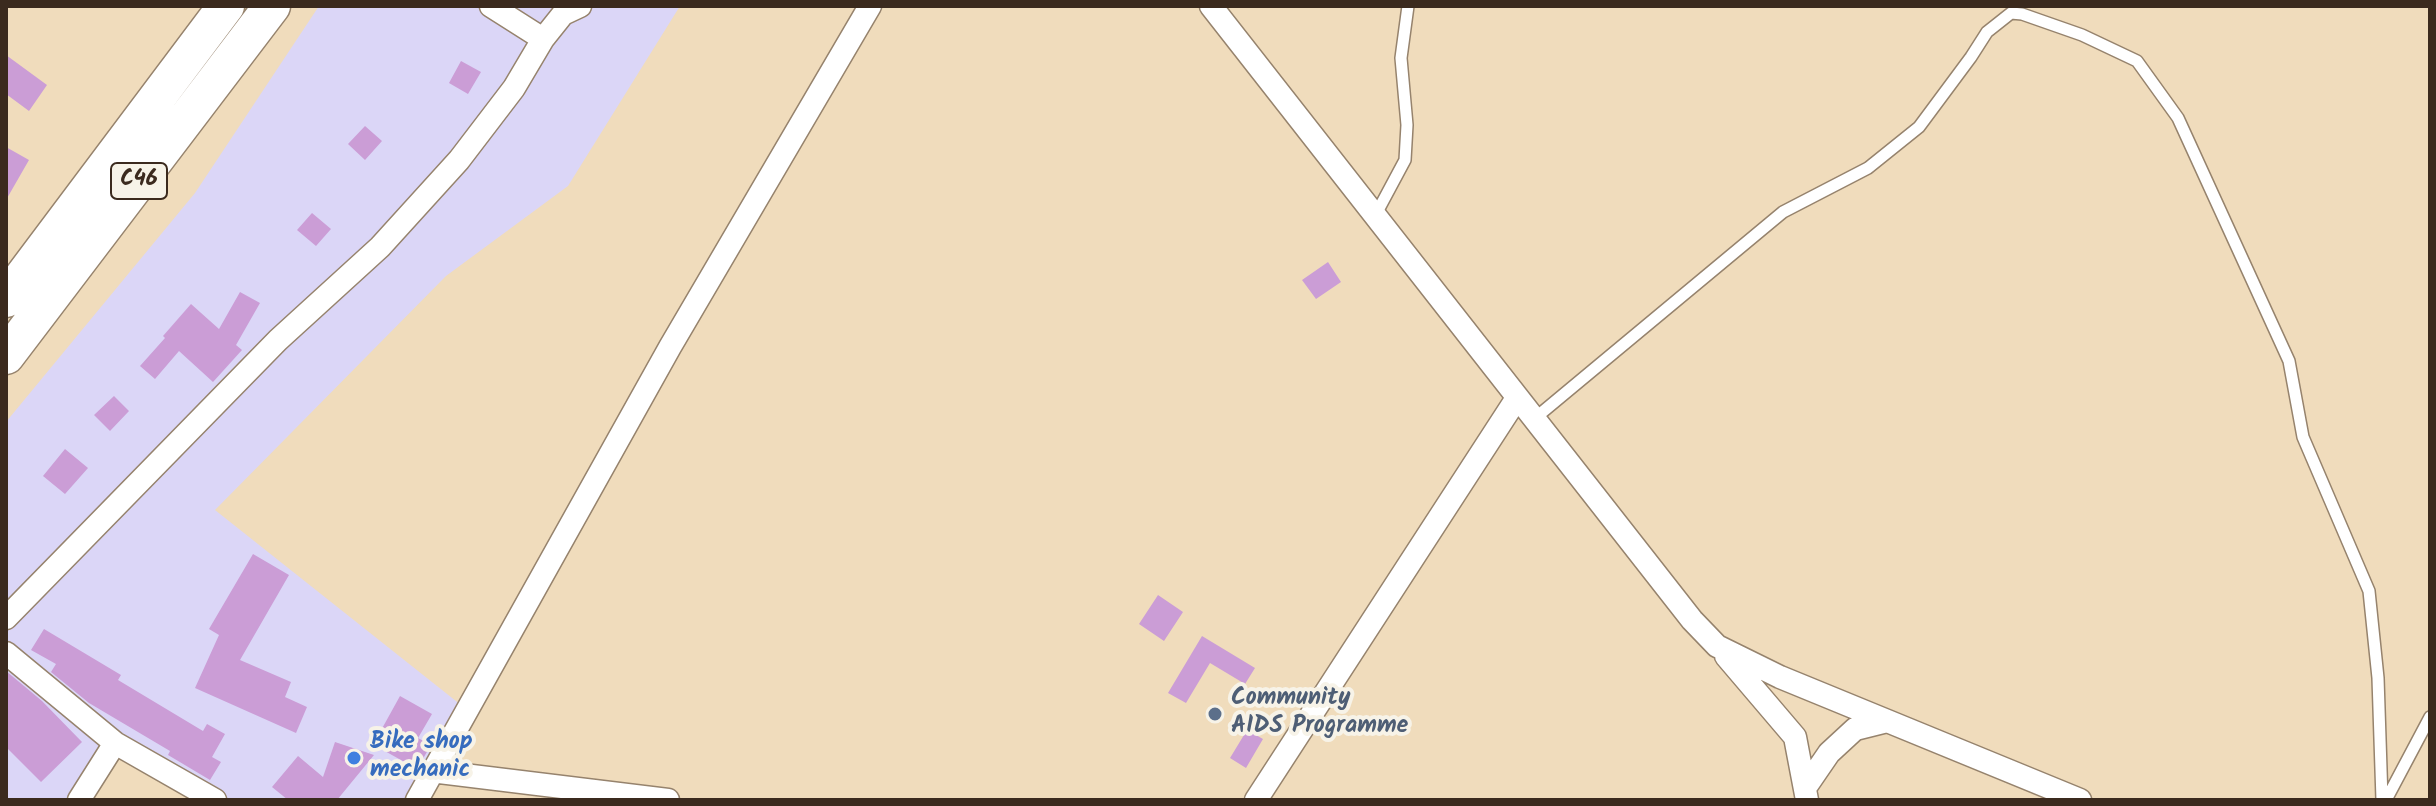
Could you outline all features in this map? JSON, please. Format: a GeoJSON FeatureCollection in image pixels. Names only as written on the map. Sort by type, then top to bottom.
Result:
{"type":"FeatureCollection","features":[{"type":"Feature","properties":{"kind":"main road","name":"C46"},"geometry":{"type":"LineString","coordinates":[[6,299],[226,6]]}},
{"type":"Feature","properties":{"kind":"main road","name":"C46"},"geometry":{"type":"LineString","coordinates":[[6,356],[272,6]]}},
{"type":"Feature","properties":{"kind":"street"},"geometry":{"type":"LineString","coordinates":[[491,6],[543,39]]}},
{"type":"Feature","properties":{"kind":"street"},"geometry":{"type":"LineString","coordinates":[[6,618],[278,340],[380,247],[459,160],[514,88],[543,39],[563,14],[580,6]]}},
{"type":"Feature","properties":{"kind":"street"},"geometry":{"type":"LineString","coordinates":[[417,800],[662,360],[870,6]]}},
{"type":"Feature","properties":{"kind":"street"},"geometry":{"type":"LineString","coordinates":[[1211,6],[1692,620],[1795,737],[1806,794]]}},
{"type":"Feature","properties":{"kind":"street"},"geometry":{"type":"LineString","coordinates":[[1256,800],[1517,398]]}},
{"type":"Feature","properties":{"kind":"street"},"geometry":{"type":"LineString","coordinates":[[1717,646],[1751,665],[2080,800]]}},
{"type":"Feature","properties":{"kind":"street"},"geometry":{"type":"LineString","coordinates":[[6,653],[115,743],[215,800]]}},
{"type":"Feature","properties":{"kind":"street"},"geometry":{"type":"LineString","coordinates":[[1806,794],[1829,753],[1855,729],[1887,721]]}},
{"type":"Feature","properties":{"kind":"street"},"geometry":{"type":"LineString","coordinates":[[79,800],[115,743]]}},
{"type":"Feature","properties":{"kind":"street"},"geometry":{"type":"LineString","coordinates":[[431,771],[668,800]]}},
{"type":"Feature","properties":{"kind":"lane"},"geometry":{"type":"LineString","coordinates":[[1375,216],[1405,160],[1407,125],[1401,58],[1408,6]]}},
{"type":"Feature","properties":{"kind":"lane"},"geometry":{"type":"LineString","coordinates":[[1534,419],[1783,212],[1868,168],[1919,127],[1987,32],[2011,13],[2082,35],[2137,61],[2178,118],[2289,361],[2303,437],[2369,591],[2378,678],[2384,800]]}},
{"type":"Feature","properties":{"kind":"lane"},"geometry":{"type":"LineString","coordinates":[[2384,800],[2430,717]]}},
{"type":"Feature","properties":{"kind":"shaded area"},"geometry":{"type":"Polygon","coordinates":[[[319,6],[680,6],[568,186],[446,276],[215,510],[466,709],[417,800],[215,800],[115,744],[79,800],[6,800],[6,422],[195,193],[319,6]]]}},
{"type":"Feature","properties":{"kind":"building"},"geometry":{"type":"Polygon","coordinates":[[[6,55],[47,85],[29,111],[6,94],[6,55]]]}},
{"type":"Feature","properties":{"kind":"building"},"geometry":{"type":"Polygon","coordinates":[[[461,61],[481,72],[468,94],[449,83],[461,61]]]}},
{"type":"Feature","properties":{"kind":"building"},"geometry":{"type":"Polygon","coordinates":[[[365,126],[382,141],[365,160],[348,144],[365,126]]]}},
{"type":"Feature","properties":{"kind":"building"},"geometry":{"type":"Polygon","coordinates":[[[6,147],[29,160],[6,200],[6,147]]]}},
{"type":"Feature","properties":{"kind":"building"},"geometry":{"type":"Polygon","coordinates":[[[312,213],[331,229],[316,246],[297,230],[312,213]]]}},
{"type":"Feature","properties":{"kind":"building"},"geometry":{"type":"Polygon","coordinates":[[[1328,262],[1341,282],[1316,299],[1302,280],[1328,262]]]}},
{"type":"Feature","properties":{"kind":"building"},"geometry":{"type":"Polygon","coordinates":[[[240,292],[260,303],[236,345],[242,350],[213,382],[179,351],[155,379],[140,366],[191,304],[219,329],[240,292]]]}},
{"type":"Feature","properties":{"kind":"building"},"geometry":{"type":"Polygon","coordinates":[[[114,396],[129,411],[110,431],[94,415],[114,396]]]}},
{"type":"Feature","properties":{"kind":"building"},"geometry":{"type":"Polygon","coordinates":[[[65,449],[88,468],[65,494],[43,476],[65,449]]]}},
{"type":"Feature","properties":{"kind":"building"},"geometry":{"type":"Polygon","coordinates":[[[253,554],[289,575],[240,660],[291,682],[285,697],[307,707],[296,733],[195,688],[219,635],[209,629],[253,554]]]}},
{"type":"Feature","properties":{"kind":"building"},"geometry":{"type":"Polygon","coordinates":[[[1158,595],[1183,612],[1164,641],[1139,624],[1158,595]]]}},
{"type":"Feature","properties":{"kind":"building"},"geometry":{"type":"Polygon","coordinates":[[[44,629],[121,675],[118,680],[203,731],[207,724],[225,734],[212,757],[221,762],[210,780],[168,755],[170,751],[89,703],[51,672],[56,664],[31,650],[44,629]]]}},
{"type":"Feature","properties":{"kind":"building"},"geometry":{"type":"Polygon","coordinates":[[[1202,636],[1255,668],[1245,684],[1210,663],[1186,703],[1168,693],[1202,636]]]}},
{"type":"Feature","properties":{"kind":"building"},"geometry":{"type":"Polygon","coordinates":[[[6,671],[42,701],[82,742],[41,782],[6,747],[6,671]]]}},
{"type":"Feature","properties":{"kind":"building"},"geometry":{"type":"Polygon","coordinates":[[[400,696],[432,714],[418,738],[431,745],[417,769],[383,750],[386,740],[381,747],[374,743],[400,696]]]}},
{"type":"Feature","properties":{"kind":"building"},"geometry":{"type":"Polygon","coordinates":[[[1247,730],[1263,739],[1246,768],[1230,758],[1247,730]]]}},
{"type":"Feature","properties":{"kind":"building"},"geometry":{"type":"Polygon","coordinates":[[[335,742],[374,755],[337,800],[288,800],[272,787],[298,756],[323,777],[335,742]]]}},
{"type":"Feature","properties":{"kind":"place","name":"Community AIDS Programme"},"geometry":{"type":"Point","coordinates":[1215,714]}},
{"type":"Feature","properties":{"kind":"place","name":"Bike shop mechanic"},"geometry":{"type":"Point","coordinates":[354,758]}}]}
